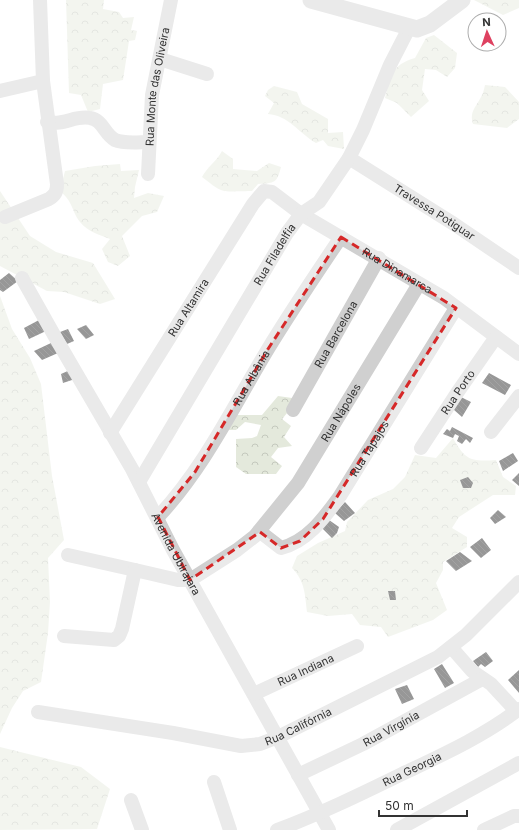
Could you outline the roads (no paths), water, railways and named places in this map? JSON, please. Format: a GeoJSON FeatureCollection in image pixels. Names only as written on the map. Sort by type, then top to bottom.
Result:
{"type":"FeatureCollection","features":[{"type":"Feature","properties":{"kind":"street"},"geometry":{"type":"LineString","coordinates":[[5,217],[54,196],[58,184],[47,122],[43,81],[40,0]]}},
{"type":"Feature","properties":{"kind":"street","name":"Rua Monte das Oliveira"},"geometry":{"type":"LineString","coordinates":[[148,174],[152,95],[171,0]]}},
{"type":"Feature","properties":{"kind":"street"},"geometry":{"type":"LineString","coordinates":[[311,0],[384,19],[409,28],[424,28],[462,0]]}},
{"type":"Feature","properties":{"kind":"street","name":"Rua Filadelfia"},"geometry":{"type":"LineString","coordinates":[[139,482],[269,262],[301,214],[319,202],[349,158],[363,130],[390,65],[409,28]]}},
{"type":"Feature","properties":{"kind":"street"},"geometry":{"type":"LineString","coordinates":[[160,59],[207,74]]}},
{"type":"Feature","properties":{"kind":"street"},"geometry":{"type":"LineString","coordinates":[[0,90],[43,81]]}},
{"type":"Feature","properties":{"kind":"street"},"geometry":{"type":"LineString","coordinates":[[47,122],[62,123],[76,119],[90,118],[101,123],[114,140],[149,142]]}},
{"type":"Feature","properties":{"kind":"street","name":"Travessa Potiguar"},"geometry":{"type":"LineString","coordinates":[[349,158],[454,224],[519,268]]}},
{"type":"Feature","properties":{"kind":"street","name":"Rua Altamira"},"geometry":{"type":"LineString","coordinates":[[110,433],[253,204],[264,191],[272,192]]}},
{"type":"Feature","properties":{"kind":"street","name":"Rua Dinamarca"},"geometry":{"type":"LineString","coordinates":[[272,192],[301,214],[379,258],[444,298],[519,354]]}},
{"type":"Feature","properties":{"kind":"street","name":"Rua Albânia"},"geometry":{"type":"LineString","coordinates":[[158,516],[176,498],[195,472],[268,349],[340,237]]}},
{"type":"Feature","properties":{"kind":"street","name":"Rua Barcelona"},"geometry":{"type":"LineString","coordinates":[[292,410],[379,258]]}},
{"type":"Feature","properties":{"kind":"street","name":"Avenida Ubirajara"},"geometry":{"type":"LineString","coordinates":[[22,278],[158,516],[190,580],[329,830]]}},
{"type":"Feature","properties":{"kind":"street","name":"Rua Nápoles"},"geometry":{"type":"LineString","coordinates":[[190,580],[237,550],[257,534],[298,483],[419,284]]}},
{"type":"Feature","properties":{"kind":"street","name":"Rua Tapajos"},"geometry":{"type":"LineString","coordinates":[[257,534],[281,548],[300,541],[323,520],[340,496],[456,308]]}},
{"type":"Feature","properties":{"kind":"street","name":"Rua Porto"},"geometry":{"type":"LineString","coordinates":[[421,448],[496,337]]}},
{"type":"Feature","properties":{"kind":"street"},"geometry":{"type":"LineString","coordinates":[[492,432],[519,396]]}},
{"type":"Feature","properties":{"kind":"street"},"geometry":{"type":"LineString","coordinates":[[68,555],[178,580],[190,580]]}},
{"type":"Feature","properties":{"kind":"street"},"geometry":{"type":"LineString","coordinates":[[64,636],[114,640],[119,636],[135,570]]}},
{"type":"Feature","properties":{"kind":"street","name":"Rua Califórnia"},"geometry":{"type":"LineString","coordinates":[[38,712],[173,733],[241,746],[260,744],[278,737],[438,657],[466,635],[519,582]]}},
{"type":"Feature","properties":{"kind":"street","name":"Rua Indiana"},"geometry":{"type":"LineString","coordinates":[[254,694],[357,646]]}},
{"type":"Feature","properties":{"kind":"street"},"geometry":{"type":"LineString","coordinates":[[451,647],[465,664],[482,679],[491,684],[518,710]]}},
{"type":"Feature","properties":{"kind":"street","name":"Rua Virgínia"},"geometry":{"type":"LineString","coordinates":[[298,775],[363,744],[482,679]]}},
{"type":"Feature","properties":{"kind":"street","name":"Rua Georgia"},"geometry":{"type":"LineString","coordinates":[[278,830],[319,814],[469,741],[518,710]]}},
{"type":"Feature","properties":{"kind":"street"},"geometry":{"type":"LineString","coordinates":[[397,830],[519,762]]}},
{"type":"Feature","properties":{"kind":"street"},"geometry":{"type":"LineString","coordinates":[[214,782],[230,830]]}},
{"type":"Feature","properties":{"kind":"street"},"geometry":{"type":"LineString","coordinates":[[131,800],[142,830]]}},
{"type":"Feature","properties":{"kind":"street"},"geometry":{"type":"LineString","coordinates":[[484,830],[514,816],[519,816]]}}]}
